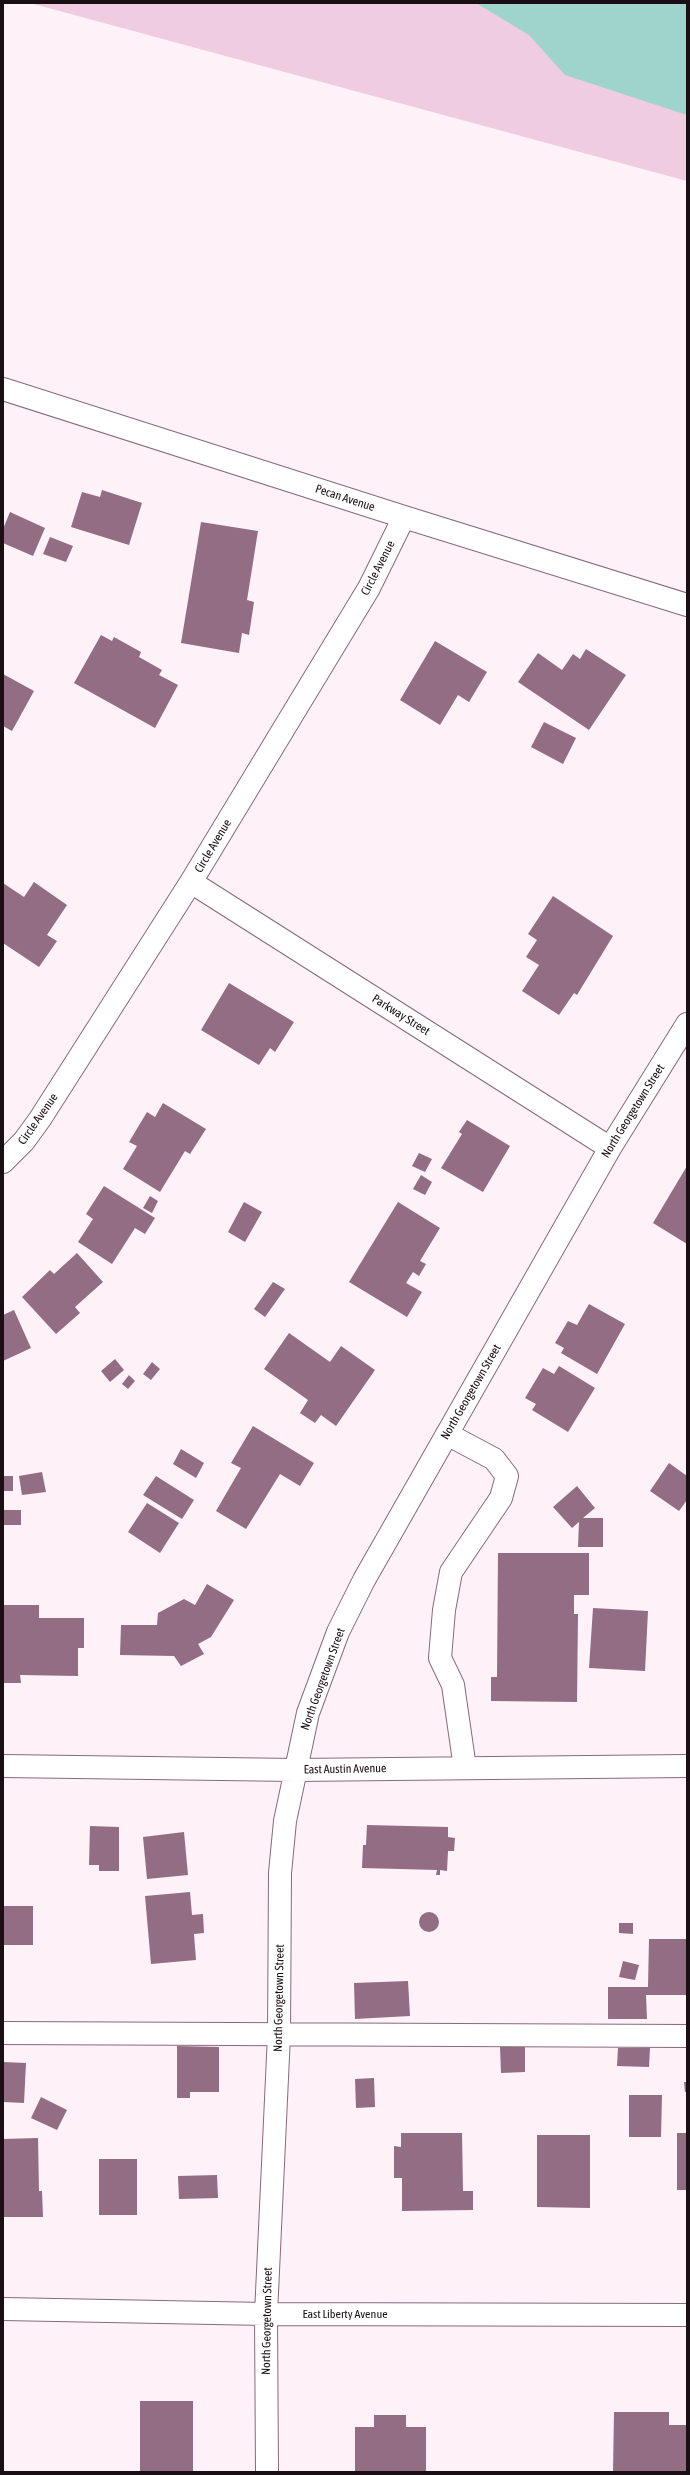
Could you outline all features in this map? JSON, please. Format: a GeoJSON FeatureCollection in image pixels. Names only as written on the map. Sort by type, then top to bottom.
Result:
{"type":"FeatureCollection","features":[{"type":"Feature","properties":{"kind":"street","name":"Pecan Avenue"},"geometry":{"type":"LineString","coordinates":[[3,389],[404,517],[687,605]]}},
{"type":"Feature","properties":{"kind":"street","name":"Circle Avenue"},"geometry":{"type":"LineString","coordinates":[[3,1162],[24,1140],[40,1119],[191,882],[369,588],[404,517]]}},
{"type":"Feature","properties":{"kind":"street","name":"Parkway Street"},"geometry":{"type":"LineString","coordinates":[[191,882],[610,1148]]}},
{"type":"Feature","properties":{"kind":"street","name":"North Georgetown Street"},"geometry":{"type":"LineString","coordinates":[[267,2472],[266,2314],[279,2036],[280,1873],[285,1821],[294,1770],[308,1713],[338,1632],[364,1580],[610,1148],[686,1028]]}},
{"type":"Feature","properties":{"kind":"street"},"geometry":{"type":"LineString","coordinates":[[447,1434],[494,1459],[508,1476],[501,1498],[451,1572],[444,1610],[440,1658],[454,1685],[465,1768]]}},
{"type":"Feature","properties":{"kind":"street","name":"East Austin Avenue"},"geometry":{"type":"LineString","coordinates":[[3,1766],[294,1770],[687,1766]]}},
{"type":"Feature","properties":{"kind":"street"},"geometry":{"type":"LineString","coordinates":[[3,2033],[279,2036],[687,2036]]}},
{"type":"Feature","properties":{"kind":"street","name":"East Liberty Avenue"},"geometry":{"type":"LineString","coordinates":[[3,2309],[266,2314],[687,2315]]}},
{"type":"Feature","properties":{"kind":"shaded area"},"geometry":{"type":"Polygon","coordinates":[[[30,3],[687,3],[687,181],[30,3]]]}},
{"type":"Feature","properties":{"kind":"shaded area"},"geometry":{"type":"Polygon","coordinates":[[[476,3],[687,3],[687,115],[565,75],[529,35],[476,3]]]}},
{"type":"Feature","properties":{"kind":"building"},"geometry":{"type":"Polygon","coordinates":[[[102,490],[142,503],[129,545],[71,527],[82,492],[100,497],[102,490]]]}},
{"type":"Feature","properties":{"kind":"building"},"geometry":{"type":"Polygon","coordinates":[[[10,512],[45,528],[33,556],[3,543],[3,529],[10,512]]]}},
{"type":"Feature","properties":{"kind":"building"},"geometry":{"type":"Polygon","coordinates":[[[201,522],[258,531],[247,600],[254,602],[249,635],[242,633],[239,653],[181,643],[201,522]]]}},
{"type":"Feature","properties":{"kind":"building"},"geometry":{"type":"Polygon","coordinates":[[[50,537],[73,546],[66,562],[43,554],[50,537]]]}},
{"type":"Feature","properties":{"kind":"building"},"geometry":{"type":"Polygon","coordinates":[[[101,635],[112,641],[114,637],[141,652],[139,657],[162,670],[159,675],[178,685],[155,728],[74,683],[101,635]]]}},
{"type":"Feature","properties":{"kind":"building"},"geometry":{"type":"Polygon","coordinates":[[[435,641],[487,672],[469,702],[458,695],[440,725],[400,700],[435,641]]]}},
{"type":"Feature","properties":{"kind":"building"},"geometry":{"type":"Polygon","coordinates":[[[586,649],[626,675],[589,730],[518,682],[538,653],[562,670],[573,654],[580,659],[586,649]]]}},
{"type":"Feature","properties":{"kind":"building"},"geometry":{"type":"Polygon","coordinates":[[[3,674],[34,691],[12,731],[3,726],[3,674]]]}},
{"type":"Feature","properties":{"kind":"building"},"geometry":{"type":"Polygon","coordinates":[[[544,722],[576,738],[563,764],[531,747],[544,722]]]}},
{"type":"Feature","properties":{"kind":"building"},"geometry":{"type":"Polygon","coordinates":[[[34,882],[67,905],[47,935],[57,941],[39,967],[3,943],[3,883],[24,897],[34,882]]]}},
{"type":"Feature","properties":{"kind":"building"},"geometry":{"type":"Polygon","coordinates":[[[553,896],[613,936],[577,995],[574,993],[559,1015],[522,991],[539,965],[526,957],[537,940],[528,934],[553,896]]]}},
{"type":"Feature","properties":{"kind":"building"},"geometry":{"type":"Polygon","coordinates":[[[229,983],[294,1022],[275,1052],[270,1048],[259,1065],[201,1030],[229,983]]]}},
{"type":"Feature","properties":{"kind":"building"},"geometry":{"type":"Polygon","coordinates":[[[163,1103],[206,1129],[190,1154],[185,1151],[160,1192],[123,1169],[137,1146],[129,1142],[147,1112],[155,1117],[163,1103]]]}},
{"type":"Feature","properties":{"kind":"building"},"geometry":{"type":"Polygon","coordinates":[[[467,1120],[510,1146],[483,1192],[441,1168],[462,1134],[459,1132],[467,1120]]]}},
{"type":"Feature","properties":{"kind":"building"},"geometry":{"type":"Polygon","coordinates":[[[419,1153],[432,1159],[425,1172],[412,1166],[419,1153]]]}},
{"type":"Feature","properties":{"kind":"building"},"geometry":{"type":"Polygon","coordinates":[[[687,1166],[687,1244],[653,1223],[687,1166]]]}},
{"type":"Feature","properties":{"kind":"building"},"geometry":{"type":"Polygon","coordinates":[[[421,1175],[432,1182],[425,1195],[413,1189],[421,1175]]]}},
{"type":"Feature","properties":{"kind":"building"},"geometry":{"type":"Polygon","coordinates":[[[104,1186],[155,1218],[145,1234],[135,1228],[112,1264],[78,1242],[93,1219],[86,1214],[104,1186]]]}},
{"type":"Feature","properties":{"kind":"building"},"geometry":{"type":"Polygon","coordinates":[[[150,1196],[158,1201],[152,1213],[143,1208],[150,1196]]]}},
{"type":"Feature","properties":{"kind":"building"},"geometry":{"type":"Polygon","coordinates":[[[244,1202],[262,1212],[245,1242],[228,1232],[244,1202]]]}},
{"type":"Feature","properties":{"kind":"building"},"geometry":{"type":"Polygon","coordinates":[[[398,1202],[440,1228],[420,1261],[426,1264],[419,1276],[413,1272],[406,1283],[422,1292],[407,1317],[349,1282],[398,1202]]]}},
{"type":"Feature","properties":{"kind":"building"},"geometry":{"type":"Polygon","coordinates":[[[77,1253],[103,1282],[75,1307],[80,1313],[56,1334],[22,1297],[50,1270],[54,1274],[77,1253]]]}},
{"type":"Feature","properties":{"kind":"building"},"geometry":{"type":"Polygon","coordinates":[[[273,1282],[285,1289],[265,1317],[254,1309],[273,1282]]]}},
{"type":"Feature","properties":{"kind":"building"},"geometry":{"type":"Polygon","coordinates":[[[589,1304],[625,1324],[597,1374],[561,1353],[564,1348],[555,1343],[568,1321],[577,1325],[589,1304]]]}},
{"type":"Feature","properties":{"kind":"building"},"geometry":{"type":"Polygon","coordinates":[[[14,1310],[31,1348],[3,1361],[3,1315],[14,1310]]]}},
{"type":"Feature","properties":{"kind":"building"},"geometry":{"type":"Polygon","coordinates":[[[289,1333],[330,1362],[341,1346],[375,1370],[336,1426],[321,1415],[315,1423],[300,1413],[308,1400],[264,1369],[289,1333]]]}},
{"type":"Feature","properties":{"kind":"building"},"geometry":{"type":"Polygon","coordinates":[[[115,1359],[124,1370],[110,1382],[101,1371],[115,1359]]]}},
{"type":"Feature","properties":{"kind":"building"},"geometry":{"type":"Polygon","coordinates":[[[152,1362],[160,1369],[151,1380],[143,1374],[152,1362]]]}},
{"type":"Feature","properties":{"kind":"building"},"geometry":{"type":"Polygon","coordinates":[[[559,1366],[595,1388],[568,1432],[532,1410],[536,1404],[525,1398],[543,1368],[554,1374],[559,1366]]]}},
{"type":"Feature","properties":{"kind":"building"},"geometry":{"type":"Polygon","coordinates":[[[129,1375],[135,1381],[128,1389],[122,1384],[129,1375]]]}},
{"type":"Feature","properties":{"kind":"building"},"geometry":{"type":"Polygon","coordinates":[[[253,1426],[314,1463],[300,1486],[280,1474],[246,1529],[216,1511],[241,1468],[231,1463],[253,1426]]]}},
{"type":"Feature","properties":{"kind":"building"},"geometry":{"type":"Polygon","coordinates":[[[181,1449],[204,1463],[196,1478],[173,1464],[181,1449]]]}},
{"type":"Feature","properties":{"kind":"building"},"geometry":{"type":"Polygon","coordinates":[[[669,1463],[687,1476],[687,1500],[679,1511],[650,1491],[669,1463]]]}},
{"type":"Feature","properties":{"kind":"building"},"geometry":{"type":"Polygon","coordinates":[[[42,1472],[46,1492],[22,1495],[19,1476],[42,1472]]]}},
{"type":"Feature","properties":{"kind":"building"},"geometry":{"type":"Polygon","coordinates":[[[3,1476],[13,1476],[13,1491],[3,1491],[3,1476]]]}},
{"type":"Feature","properties":{"kind":"building"},"geometry":{"type":"Polygon","coordinates":[[[156,1476],[194,1500],[182,1519],[143,1495],[156,1476]]]}},
{"type":"Feature","properties":{"kind":"building"},"geometry":{"type":"Polygon","coordinates":[[[577,1486],[595,1508],[583,1518],[603,1518],[603,1547],[578,1547],[579,1522],[572,1528],[553,1507],[577,1486]]]}},
{"type":"Feature","properties":{"kind":"building"},"geometry":{"type":"Polygon","coordinates":[[[147,1503],[179,1523],[160,1553],[128,1532],[147,1503]]]}},
{"type":"Feature","properties":{"kind":"building"},"geometry":{"type":"Polygon","coordinates":[[[3,1510],[21,1510],[21,1525],[3,1525],[3,1510]]]}},
{"type":"Feature","properties":{"kind":"building"},"geometry":{"type":"Polygon","coordinates":[[[498,1553],[589,1553],[589,1595],[574,1595],[574,1614],[578,1614],[577,1702],[491,1701],[491,1677],[497,1677],[498,1553]]]}},
{"type":"Feature","properties":{"kind":"building"},"geometry":{"type":"Polygon","coordinates":[[[207,1584],[234,1600],[211,1637],[198,1644],[204,1654],[181,1666],[174,1656],[120,1655],[121,1625],[157,1625],[158,1613],[184,1599],[195,1605],[207,1584]]]}},
{"type":"Feature","properties":{"kind":"building"},"geometry":{"type":"Polygon","coordinates":[[[3,1605],[39,1605],[39,1618],[84,1618],[84,1648],[78,1648],[78,1676],[20,1675],[21,1683],[3,1683],[3,1605]]]}},
{"type":"Feature","properties":{"kind":"building"},"geometry":{"type":"Polygon","coordinates":[[[593,1608],[648,1611],[645,1671],[589,1668],[593,1608]]]}},
{"type":"Feature","properties":{"kind":"building"},"geometry":{"type":"Polygon","coordinates":[[[367,1825],[448,1827],[448,1837],[455,1838],[454,1851],[448,1851],[447,1871],[440,1870],[440,1875],[436,1875],[437,1870],[362,1868],[363,1845],[366,1845],[367,1825]]]}},
{"type":"Feature","properties":{"kind":"building"},"geometry":{"type":"Polygon","coordinates":[[[90,1826],[119,1827],[119,1871],[99,1871],[99,1865],[89,1865],[90,1826]]]}},
{"type":"Feature","properties":{"kind":"building"},"geometry":{"type":"Polygon","coordinates":[[[184,1832],[188,1875],[147,1879],[143,1837],[184,1832]]]}},
{"type":"Feature","properties":{"kind":"building"},"geometry":{"type":"Polygon","coordinates":[[[190,1892],[192,1915],[203,1914],[204,1933],[194,1934],[196,1960],[151,1964],[145,1896],[190,1892]]]}},
{"type":"Feature","properties":{"kind":"building"},"geometry":{"type":"Polygon","coordinates":[[[3,1906],[33,1906],[33,1945],[3,1945],[3,1906]]]}},
{"type":"Feature","properties":{"kind":"building"},"geometry":{"type":"Polygon","coordinates":[[[429,1912],[436,1915],[439,1922],[436,1929],[429,1932],[422,1929],[419,1922],[422,1915],[429,1912]]]}},
{"type":"Feature","properties":{"kind":"building"},"geometry":{"type":"Polygon","coordinates":[[[619,1923],[633,1923],[633,1934],[619,1933],[619,1923]]]}},
{"type":"Feature","properties":{"kind":"building"},"geometry":{"type":"Polygon","coordinates":[[[649,1939],[687,1939],[687,1995],[646,1995],[647,2019],[608,2019],[608,1987],[648,1987],[649,1939]]]}},
{"type":"Feature","properties":{"kind":"building"},"geometry":{"type":"Polygon","coordinates":[[[623,1961],[639,1965],[635,1980],[619,1977],[623,1961]]]}},
{"type":"Feature","properties":{"kind":"building"},"geometry":{"type":"Polygon","coordinates":[[[408,1981],[410,2016],[355,2019],[354,1983],[408,1981]]]}},
{"type":"Feature","properties":{"kind":"building"},"geometry":{"type":"Polygon","coordinates":[[[177,2046],[219,2047],[219,2092],[190,2092],[190,2098],[177,2098],[177,2046]]]}},
{"type":"Feature","properties":{"kind":"building"},"geometry":{"type":"Polygon","coordinates":[[[525,2046],[525,2072],[501,2073],[500,2047],[525,2046]]]}},
{"type":"Feature","properties":{"kind":"building"},"geometry":{"type":"Polygon","coordinates":[[[618,2048],[650,2048],[649,2067],[617,2066],[618,2048]]]}},
{"type":"Feature","properties":{"kind":"building"},"geometry":{"type":"Polygon","coordinates":[[[3,2062],[26,2063],[24,2103],[3,2102],[3,2062]]]}},
{"type":"Feature","properties":{"kind":"building"},"geometry":{"type":"Polygon","coordinates":[[[374,2078],[375,2107],[356,2108],[355,2079],[374,2078]]]}},
{"type":"Feature","properties":{"kind":"building"},"geometry":{"type":"Polygon","coordinates":[[[684,2082],[687,2082],[687,2092],[685,2092],[684,2082]]]}},
{"type":"Feature","properties":{"kind":"building"},"geometry":{"type":"Polygon","coordinates":[[[629,2095],[662,2095],[661,2137],[629,2137],[629,2095]]]}},
{"type":"Feature","properties":{"kind":"building"},"geometry":{"type":"Polygon","coordinates":[[[41,2097],[67,2110],[57,2130],[31,2118],[41,2097]]]}},
{"type":"Feature","properties":{"kind":"building"},"geometry":{"type":"Polygon","coordinates":[[[401,2133],[462,2133],[463,2191],[473,2191],[473,2210],[402,2211],[402,2178],[394,2178],[394,2146],[401,2147],[401,2133]]]}},
{"type":"Feature","properties":{"kind":"building"},"geometry":{"type":"Polygon","coordinates":[[[677,2133],[687,2133],[687,2190],[677,2190],[677,2133]]]}},
{"type":"Feature","properties":{"kind":"building"},"geometry":{"type":"Polygon","coordinates":[[[537,2135],[590,2135],[590,2208],[537,2207],[537,2135]]]}},
{"type":"Feature","properties":{"kind":"building"},"geometry":{"type":"Polygon","coordinates":[[[38,2138],[39,2191],[42,2191],[43,2217],[3,2217],[3,2139],[38,2138]]]}},
{"type":"Feature","properties":{"kind":"building"},"geometry":{"type":"Polygon","coordinates":[[[99,2159],[137,2159],[137,2215],[99,2215],[99,2159]]]}},
{"type":"Feature","properties":{"kind":"building"},"geometry":{"type":"Polygon","coordinates":[[[217,2175],[218,2198],[179,2199],[178,2176],[217,2175]]]}},
{"type":"Feature","properties":{"kind":"building"},"geometry":{"type":"Polygon","coordinates":[[[140,2401],[193,2401],[193,2472],[140,2472],[140,2401]]]}},
{"type":"Feature","properties":{"kind":"building"},"geometry":{"type":"Polygon","coordinates":[[[614,2412],[669,2412],[669,2425],[687,2425],[687,2472],[613,2472],[614,2412]]]}},
{"type":"Feature","properties":{"kind":"building"},"geometry":{"type":"Polygon","coordinates":[[[374,2415],[406,2415],[406,2427],[426,2427],[426,2472],[355,2472],[355,2427],[374,2427],[374,2415]]]}}]}
